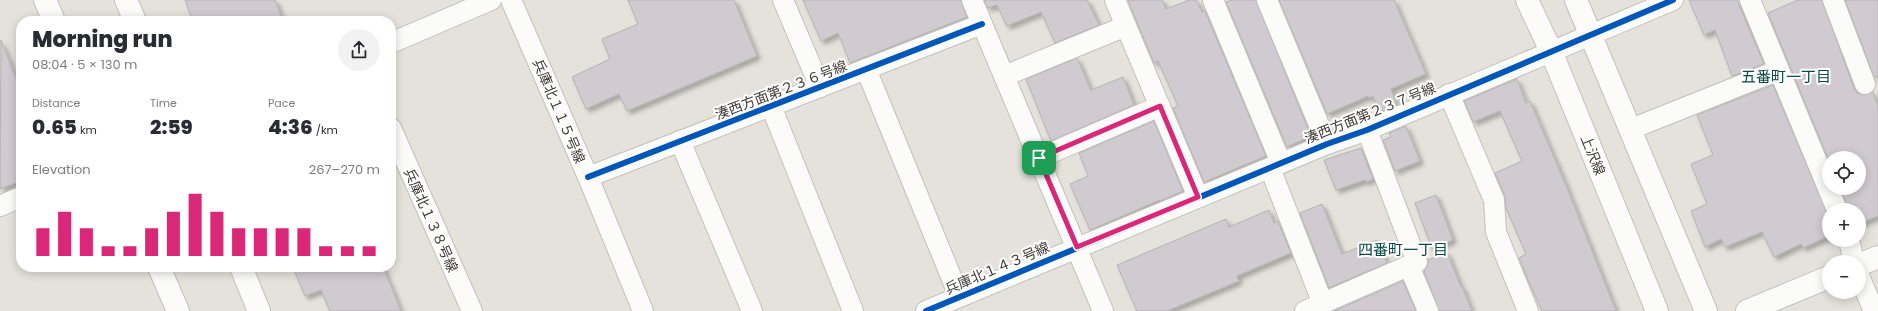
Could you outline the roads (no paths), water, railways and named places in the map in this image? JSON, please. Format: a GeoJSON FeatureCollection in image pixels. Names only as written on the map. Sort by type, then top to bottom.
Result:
{"type":"FeatureCollection","features":[{"type":"Feature","properties":{"kind":"main road"},"geometry":{"type":"LineString","coordinates":[[45,0],[52,16]]}},
{"type":"Feature","properties":{"kind":"main road"},"geometry":{"type":"LineString","coordinates":[[126,0],[133,16]]}},
{"type":"Feature","properties":{"kind":"main road","name":"上沢線"},"geometry":{"type":"LineString","coordinates":[[1527,0],[1551,51],[1657,311]]}},
{"type":"Feature","properties":{"kind":"main road"},"geometry":{"type":"LineString","coordinates":[[1576,0],[1592,35],[1706,311]]}},
{"type":"Feature","properties":{"kind":"main road"},"geometry":{"type":"LineString","coordinates":[[1866,262],[1878,258]]}},
{"type":"Feature","properties":{"kind":"main road"},"geometry":{"type":"LineString","coordinates":[[161,272],[178,311]]}},
{"type":"Feature","properties":{"kind":"main road"},"geometry":{"type":"LineString","coordinates":[[242,272],[259,311]]}},
{"type":"Feature","properties":{"kind":"main road"},"geometry":{"type":"LineString","coordinates":[[1747,311],[1822,281]]}},
{"type":"Feature","properties":{"kind":"street"},"geometry":{"type":"LineString","coordinates":[[396,41],[491,0]]}},
{"type":"Feature","properties":{"kind":"street","name":"兵庫北１１５号線"},"geometry":{"type":"LineString","coordinates":[[511,0],[588,177],[643,311]]}},
{"type":"Feature","properties":{"kind":"street"},"geometry":{"type":"LineString","coordinates":[[783,0],[820,87]]}},
{"type":"Feature","properties":{"kind":"street"},"geometry":{"type":"LineString","coordinates":[[972,0],[1103,311]]}},
{"type":"Feature","properties":{"kind":"street"},"geometry":{"type":"LineString","coordinates":[[1115,0],[1198,197]]}},
{"type":"Feature","properties":{"kind":"street"},"geometry":{"type":"LineString","coordinates":[[1213,0],[1276,165],[1312,309],[1417,262],[1367,130]]}},
{"type":"Feature","properties":{"kind":"street"},"geometry":{"type":"LineString","coordinates":[[1267,0],[1328,144]]}},
{"type":"Feature","properties":{"kind":"street","name":"湊西方面第２３７号線"},"geometry":{"type":"LineString","coordinates":[[1077,247],[1328,144],[1367,130],[1551,51],[1592,35],[1646,5],[1672,0]]}},
{"type":"Feature","properties":{"kind":"street"},"geometry":{"type":"LineString","coordinates":[[1750,0],[1834,203]]}},
{"type":"Feature","properties":{"kind":"street"},"geometry":{"type":"LineString","coordinates":[[1833,0],[1865,84]]}},
{"type":"Feature","properties":{"kind":"street","name":"湊西方面第２３６号線"},"geometry":{"type":"LineString","coordinates":[[588,177],[982,24]]}},
{"type":"Feature","properties":{"kind":"street"},"geometry":{"type":"LineString","coordinates":[[1004,76],[1126,26]]}},
{"type":"Feature","properties":{"kind":"street"},"geometry":{"type":"LineString","coordinates":[[866,69],[959,296]]}},
{"type":"Feature","properties":{"kind":"street"},"geometry":{"type":"LineString","coordinates":[[1631,129],[1779,70]]}},
{"type":"Feature","properties":{"kind":"street"},"geometry":{"type":"LineString","coordinates":[[1450,94],[1494,200],[1496,232],[1528,311]]}},
{"type":"Feature","properties":{"kind":"street"},"geometry":{"type":"LineString","coordinates":[[771,106],[853,311]]}},
{"type":"Feature","properties":{"kind":"street"},"geometry":{"type":"LineString","coordinates":[[1039,158],[1160,106]]}},
{"type":"Feature","properties":{"kind":"street","name":"兵庫北１３８号線"},"geometry":{"type":"LineString","coordinates":[[396,139],[472,311]]}},
{"type":"Feature","properties":{"kind":"street"},"geometry":{"type":"LineString","coordinates":[[680,141],[752,311]]}},
{"type":"Feature","properties":{"kind":"street"},"geometry":{"type":"LineString","coordinates":[[0,206],[16,199]]}},
{"type":"Feature","properties":{"kind":"street","name":"兵庫北１４３号線"},"geometry":{"type":"LineString","coordinates":[[926,311],[1077,247]]}},
{"type":"Feature","properties":{"kind":"street"},"geometry":{"type":"LineString","coordinates":[[1409,266],[1428,311]]}},
{"type":"Feature","properties":{"kind":"street"},"geometry":{"type":"LineString","coordinates":[[1866,292],[1874,311]]}},
{"type":"Feature","properties":{"kind":"district","name":"五番町一丁目"},"geometry":{"type":"Point","coordinates":[1786,77]}},
{"type":"Feature","properties":{"kind":"district","name":"四番町一丁目"},"geometry":{"type":"Point","coordinates":[1403,250]}}]}
